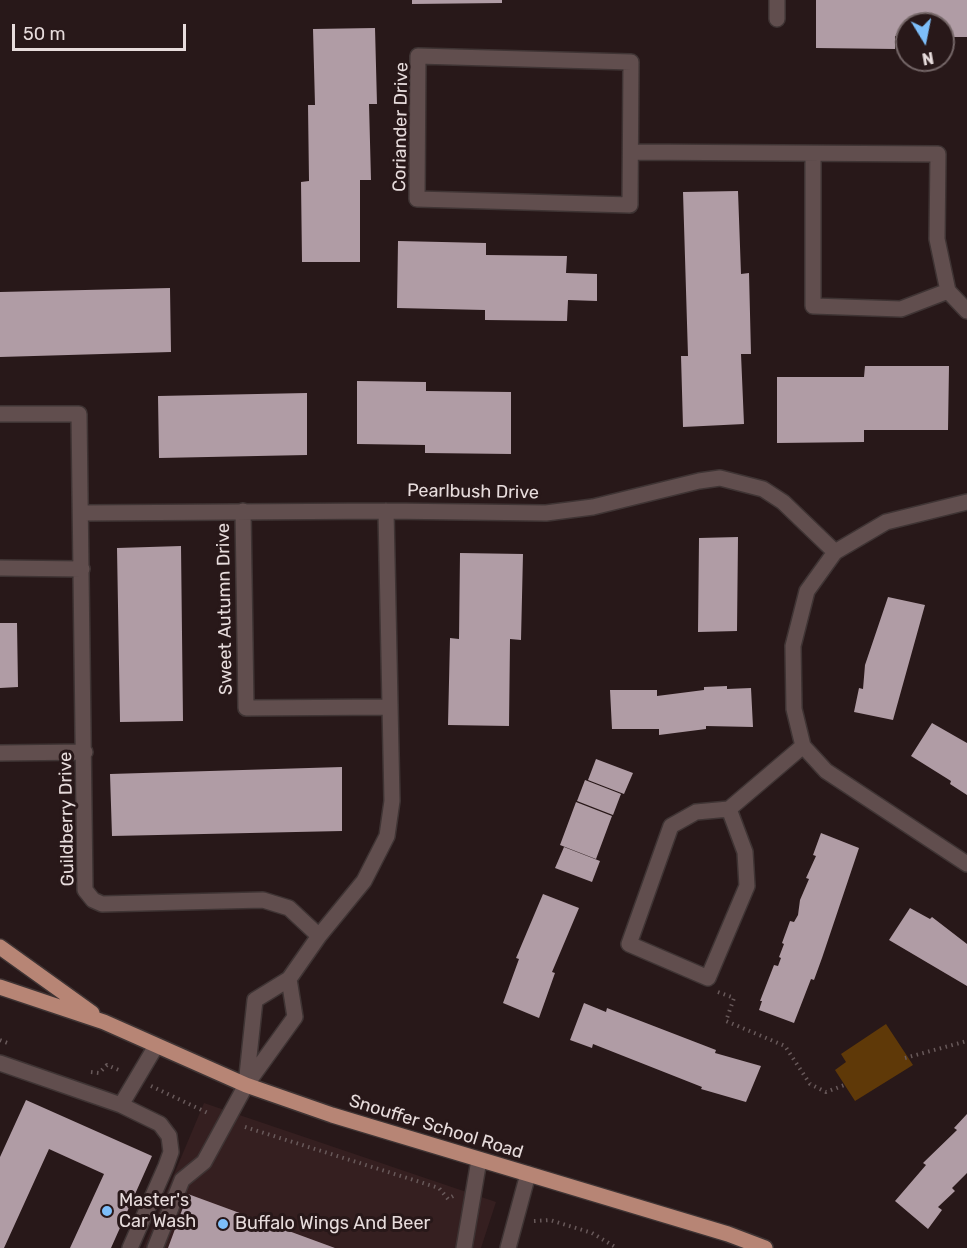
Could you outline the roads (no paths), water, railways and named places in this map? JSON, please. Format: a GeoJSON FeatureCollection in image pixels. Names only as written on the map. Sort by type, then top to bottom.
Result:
{"type":"FeatureCollection","features":[{"type":"Feature","properties":{"kind":"main road","name":"Snouffer School Road"},"geometry":{"type":"LineString","coordinates":[[0,947],[104,1022]]}},
{"type":"Feature","properties":{"kind":"main road","name":"Snouffer School Road"},"geometry":{"type":"LineString","coordinates":[[0,987],[104,1022],[246,1085],[354,1123],[728,1234],[765,1248]]}},
{"type":"Feature","properties":{"kind":"street"},"geometry":{"type":"LineString","coordinates":[[777,0],[777,19]]}},
{"type":"Feature","properties":{"kind":"street","name":"Coriander Drive"},"geometry":{"type":"LineString","coordinates":[[418,56],[630,62],[631,152],[630,205],[417,199],[418,56]]}},
{"type":"Feature","properties":{"kind":"street"},"geometry":{"type":"LineString","coordinates":[[631,152],[938,154],[938,239],[948,291],[967,311]]}},
{"type":"Feature","properties":{"kind":"street"},"geometry":{"type":"LineString","coordinates":[[813,154],[813,306],[901,309],[948,291]]}},
{"type":"Feature","properties":{"kind":"street","name":"Guildberry Drive"},"geometry":{"type":"LineString","coordinates":[[0,414],[79,414],[86,752],[85,890],[93,900],[102,904],[263,900],[289,908],[319,936]]}},
{"type":"Feature","properties":{"kind":"street","name":"Pearlbush Drive"},"geometry":{"type":"LineString","coordinates":[[81,513],[243,511],[546,513],[593,507],[720,478],[763,489],[783,502],[835,552]]}},
{"type":"Feature","properties":{"kind":"street"},"geometry":{"type":"LineString","coordinates":[[967,502],[886,522],[835,552],[807,591],[793,646],[794,709],[803,746],[826,771],[967,864]]}},
{"type":"Feature","properties":{"kind":"street","name":"Sweet Autumn Drive"},"geometry":{"type":"LineString","coordinates":[[243,511],[246,708],[388,707]]}},
{"type":"Feature","properties":{"kind":"street"},"geometry":{"type":"LineString","coordinates":[[246,1085],[255,1000],[289,979],[319,936],[364,881],[387,836],[392,801],[388,707],[386,511]]}},
{"type":"Feature","properties":{"kind":"street"},"geometry":{"type":"LineString","coordinates":[[0,568],[82,569]]}},
{"type":"Feature","properties":{"kind":"street"},"geometry":{"type":"LineString","coordinates":[[729,809],[745,852],[747,886],[708,978],[629,944],[671,826],[696,812],[729,809],[803,746]]}},
{"type":"Feature","properties":{"kind":"street"},"geometry":{"type":"LineString","coordinates":[[0,753],[86,752]]}},
{"type":"Feature","properties":{"kind":"street"},"geometry":{"type":"LineString","coordinates":[[155,1248],[182,1180],[204,1162],[246,1085],[295,1017],[289,979]]}},
{"type":"Feature","properties":{"kind":"street"},"geometry":{"type":"LineString","coordinates":[[121,1105],[156,1047]]}},
{"type":"Feature","properties":{"kind":"street"},"geometry":{"type":"LineString","coordinates":[[0,1063],[121,1105],[160,1124],[169,1136],[171,1152],[130,1248]]}},
{"type":"Feature","properties":{"kind":"street"},"geometry":{"type":"LineString","coordinates":[[464,1248],[479,1160]]}},
{"type":"Feature","properties":{"kind":"street"},"geometry":{"type":"LineString","coordinates":[[508,1248],[528,1174]]}},
{"type":"Feature","properties":{"kind":"place","name":"Master's Car Wash"},"geometry":{"type":"Point","coordinates":[107,1211]}},
{"type":"Feature","properties":{"kind":"place","name":"Buffalo Wings And Beer"},"geometry":{"type":"Point","coordinates":[223,1224]}}]}
